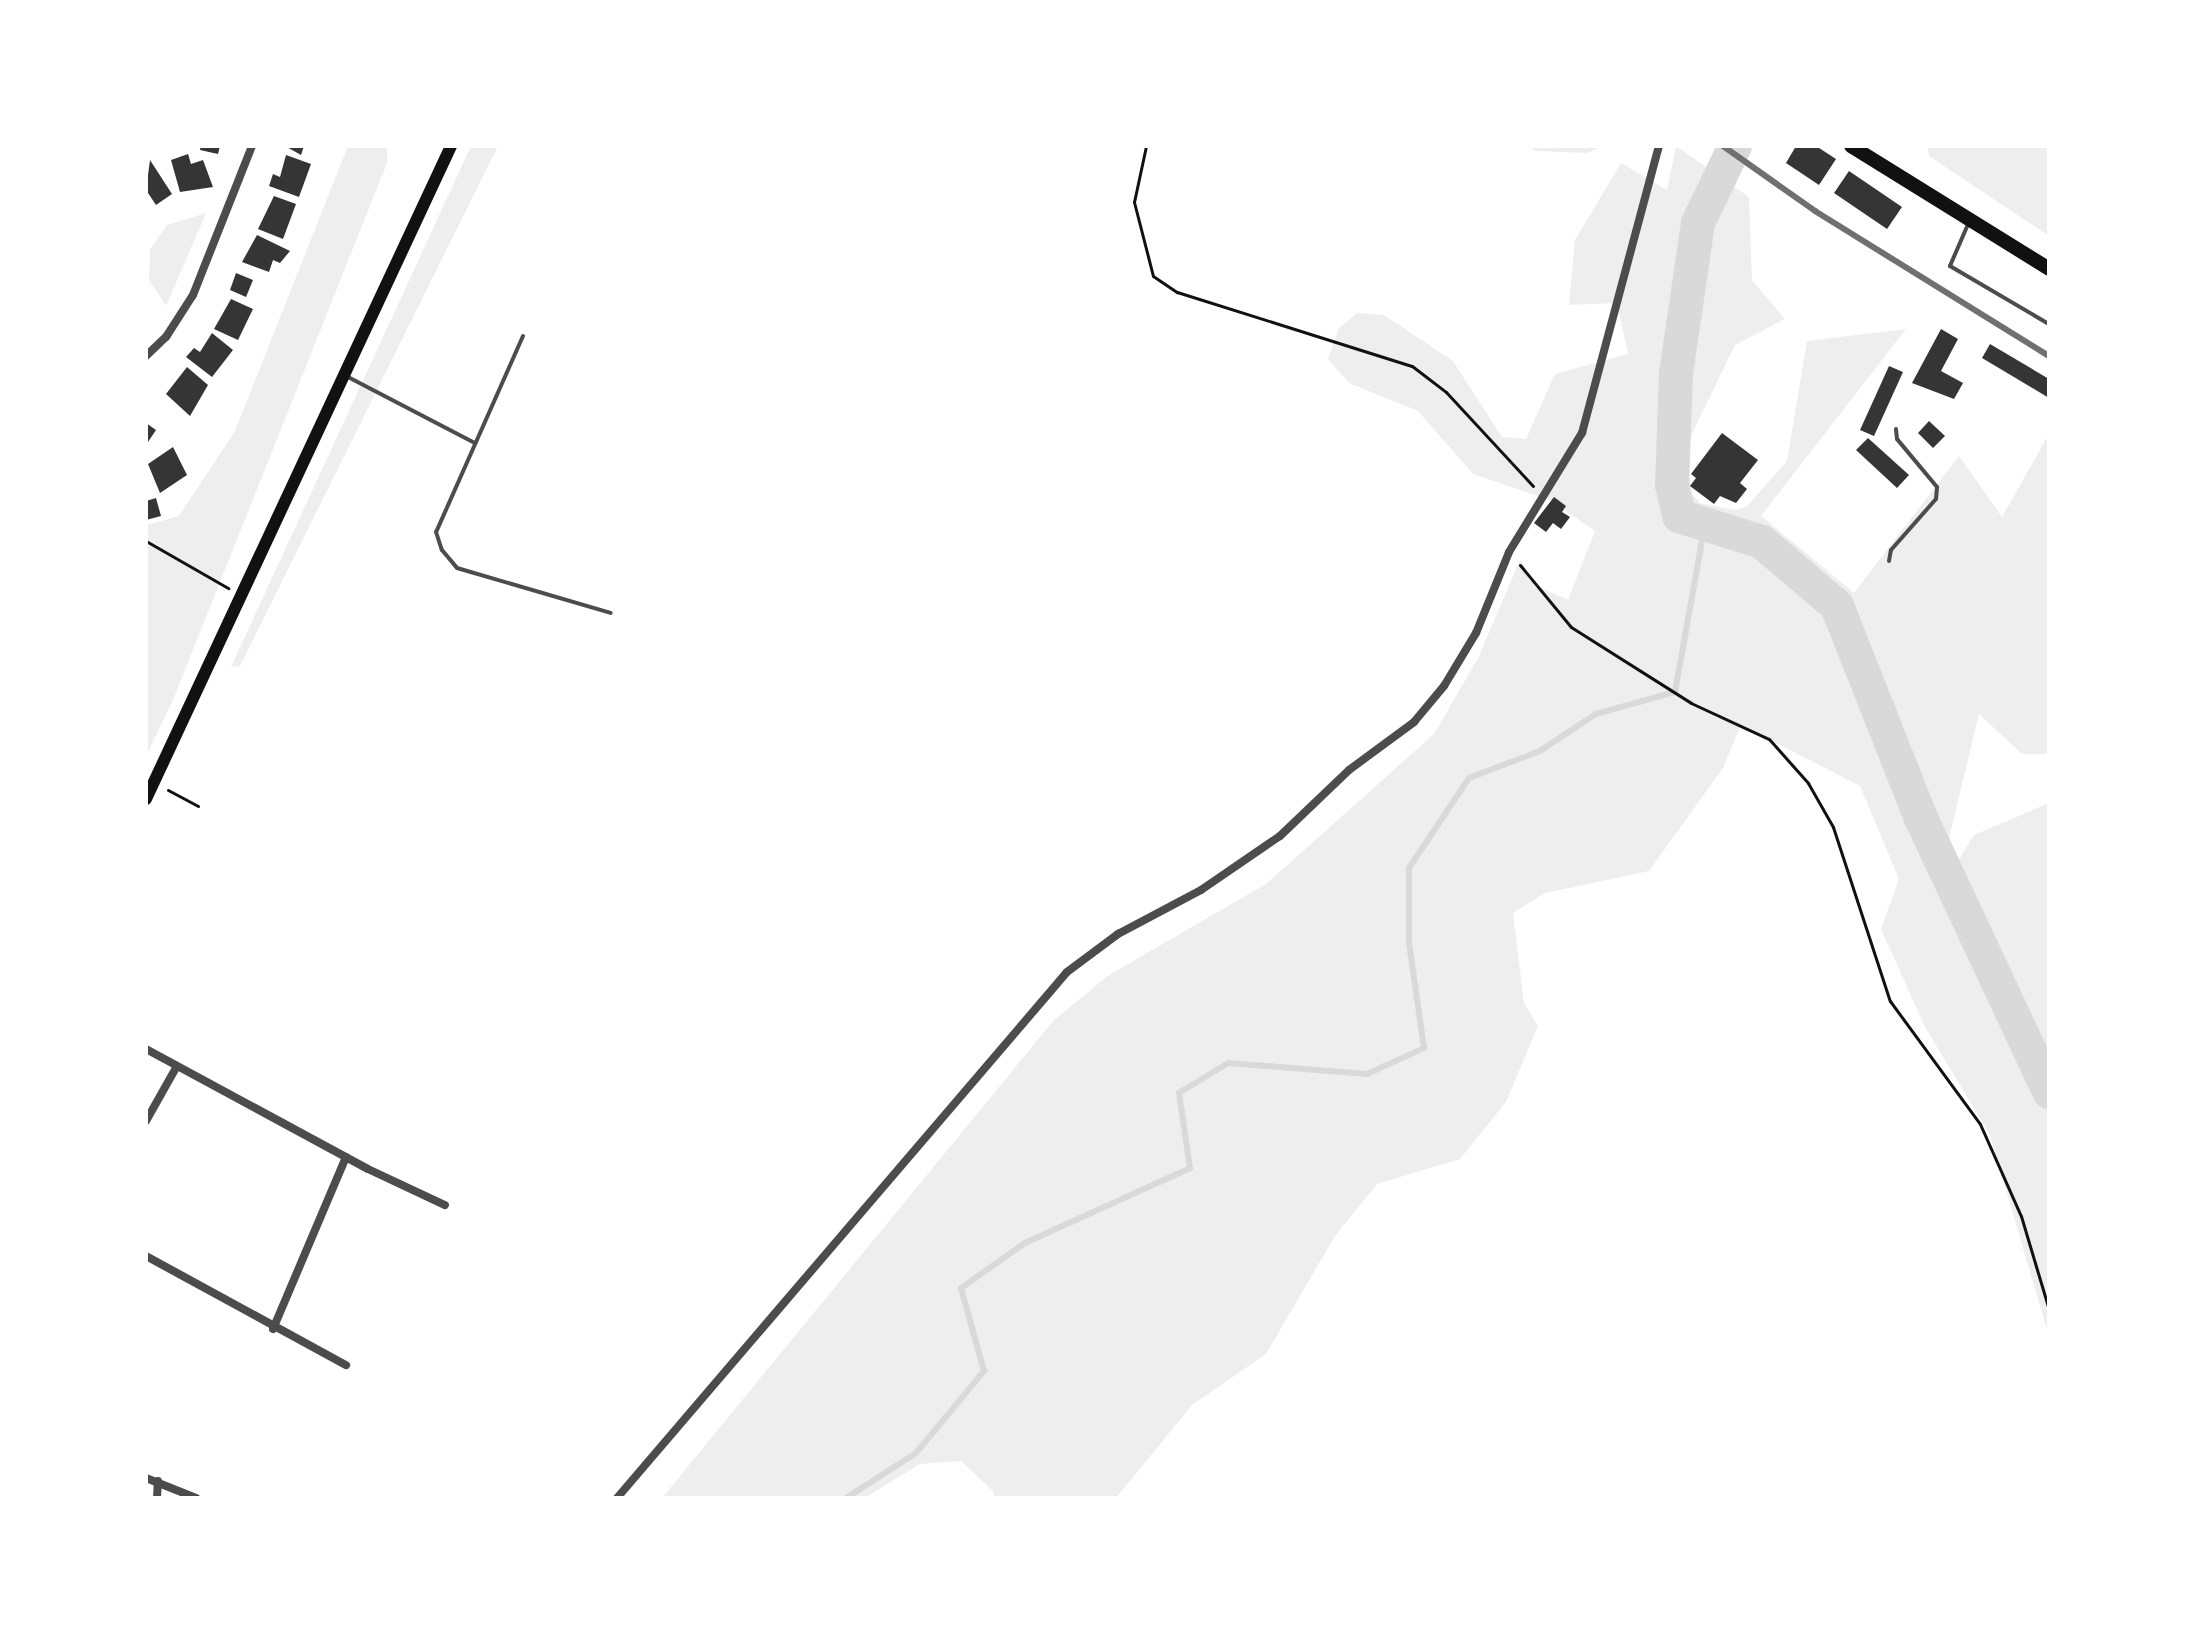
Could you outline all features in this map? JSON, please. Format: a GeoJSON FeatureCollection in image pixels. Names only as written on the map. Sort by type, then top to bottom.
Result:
{"type":"FeatureCollection","features":[{"type":"Feature","properties":{"kind":"main road"},"geometry":{"type":"LineString","coordinates":[[146,799],[451,146]]}},
{"type":"Feature","properties":{"kind":"main road"},"geometry":{"type":"LineString","coordinates":[[1851,146],[2049,269]]}},
{"type":"Feature","properties":{"kind":"street"},"geometry":{"type":"LineString","coordinates":[[146,356],[166,337],[193,295],[252,146]]}},
{"type":"Feature","properties":{"kind":"street"},"geometry":{"type":"LineString","coordinates":[[617,1498],[1067,972],[1118,934],[1201,890],[1280,836],[1349,770],[1414,722],[1444,686],[1476,633],[1509,552],[1540,494],[1582,433],[1659,146]]}},
{"type":"Feature","properties":{"kind":"street"},"geometry":{"type":"LineString","coordinates":[[146,1049],[346,1157],[445,1205]]}},
{"type":"Feature","properties":{"kind":"street"},"geometry":{"type":"LineString","coordinates":[[146,1121],[177,1066]]}},
{"type":"Feature","properties":{"kind":"street"},"geometry":{"type":"LineString","coordinates":[[273,1329],[346,1157]]}},
{"type":"Feature","properties":{"kind":"street"},"geometry":{"type":"LineString","coordinates":[[146,1256],[273,1329],[346,1365]]}},
{"type":"Feature","properties":{"kind":"street"},"geometry":{"type":"LineString","coordinates":[[146,1478],[196,1498]]}},
{"type":"Feature","properties":{"kind":"street"},"geometry":{"type":"LineString","coordinates":[[157,1498],[158,1481]]}},
{"type":"Feature","properties":{"kind":"lane"},"geometry":{"type":"LineString","coordinates":[[1970,220],[1950,266],[2049,324]]}},
{"type":"Feature","properties":{"kind":"lane"},"geometry":{"type":"LineString","coordinates":[[523,336],[436,532],[442,550],[457,568],[611,613]]}},
{"type":"Feature","properties":{"kind":"lane"},"geometry":{"type":"LineString","coordinates":[[346,376],[476,443]]}},
{"type":"Feature","properties":{"kind":"lane"},"geometry":{"type":"LineString","coordinates":[[1889,561],[1891,550],[1936,499],[1937,487],[1897,439],[1896,429]]}},
{"type":"Feature","properties":{"kind":"lane"},"geometry":{"type":"LineString","coordinates":[[2049,503],[2049,573]]}},
{"type":"Feature","properties":{"kind":"path"},"geometry":{"type":"LineString","coordinates":[[1146,146],[1134,202],[1153,276],[1177,292],[1412,366],[1446,392],[1540,494]]}},
{"type":"Feature","properties":{"kind":"path"},"geometry":{"type":"LineString","coordinates":[[146,541],[242,596]]}},
{"type":"Feature","properties":{"kind":"path"},"geometry":{"type":"LineString","coordinates":[[1509,552],[1571,627],[1691,703],[1769,739],[1808,783],[1833,827],[1890,1001],[1980,1124],[2021,1216],[2049,1310]]}},
{"type":"Feature","properties":{"kind":"path"},"geometry":{"type":"LineString","coordinates":[[154,783],[198,806]]}},
{"type":"Feature","properties":{"kind":"shaded area"},"geometry":{"type":"Polygon","coordinates":[[[348,146],[387,146],[387,163],[173,700],[146,756],[146,525],[179,516],[235,431],[348,146]]]}},
{"type":"Feature","properties":{"kind":"shaded area"},"geometry":{"type":"Polygon","coordinates":[[[471,146],[498,146],[240,666],[231,667],[471,146]]]}},
{"type":"Feature","properties":{"kind":"shaded area"},"geometry":{"type":"Polygon","coordinates":[[[1527,146],[1603,146],[1587,153],[1536,151],[1527,146]]]}},
{"type":"Feature","properties":{"kind":"shaded area"},"geometry":{"type":"Polygon","coordinates":[[[1676,146],[1749,197],[1752,280],[1785,319],[1735,345],[1686,446],[1692,494],[1700,503],[1736,510],[1747,506],[1787,461],[1807,341],[1906,329],[1761,516],[1854,593],[1959,456],[2002,517],[2049,434],[2049,754],[2022,754],[1979,714],[1943,863],[2049,1098],[2049,1337],[1990,1135],[1925,1027],[1881,929],[1899,879],[1860,786],[1741,725],[1723,768],[1649,871],[1545,893],[1513,913],[1524,1003],[1538,1026],[1506,1102],[1460,1159],[1377,1184],[1335,1236],[1266,1354],[1192,1405],[1116,1498],[994,1498],[993,1491],[961,1461],[920,1464],[865,1498],[662,1498],[1054,1020],[1109,975],[1266,884],[1434,734],[1478,658],[1520,560],[1537,586],[1568,600],[1595,531],[1552,501],[1473,474],[1418,411],[1349,383],[1328,359],[1339,328],[1357,313],[1384,315],[1453,361],[1502,437],[1526,439],[1555,374],[1628,354],[1617,303],[1569,305],[1575,240],[1621,163],[1667,190],[1676,146]]]}},
{"type":"Feature","properties":{"kind":"shaded area"},"geometry":{"type":"Polygon","coordinates":[[[1927,146],[2049,146],[2049,236],[1929,156],[1927,146]]]}},
{"type":"Feature","properties":{"kind":"shaded area"},"geometry":{"type":"Polygon","coordinates":[[[206,213],[166,306],[149,280],[150,250],[167,225],[206,213]]]}},
{"type":"Feature","properties":{"kind":"shaded area"},"geometry":{"type":"Polygon","coordinates":[[[2049,803],[2049,1054],[1951,872],[1974,835],[2049,803]]]}},
{"type":"Feature","properties":{"kind":"building"},"geometry":{"type":"Polygon","coordinates":[[[201,146],[220,146],[218,154],[200,150],[201,146]]]}},
{"type":"Feature","properties":{"kind":"building"},"geometry":{"type":"Polygon","coordinates":[[[285,146],[304,146],[301,155],[285,146]]]}},
{"type":"Feature","properties":{"kind":"building"},"geometry":{"type":"Polygon","coordinates":[[[1796,146],[1816,146],[1836,159],[1819,185],[1786,163],[1796,146]]]}},
{"type":"Feature","properties":{"kind":"building"},"geometry":{"type":"Polygon","coordinates":[[[188,154],[191,164],[203,160],[213,187],[180,192],[171,160],[188,154]]]}},
{"type":"Feature","properties":{"kind":"building"},"geometry":{"type":"Polygon","coordinates":[[[286,155],[311,164],[299,197],[269,186],[273,174],[280,177],[286,155]]]}},
{"type":"Feature","properties":{"kind":"building"},"geometry":{"type":"Polygon","coordinates":[[[150,160],[172,194],[156,205],[146,190],[150,160]]]}},
{"type":"Feature","properties":{"kind":"building"},"geometry":{"type":"Polygon","coordinates":[[[1849,171],[1902,207],[1887,229],[1834,193],[1849,171]]]}},
{"type":"Feature","properties":{"kind":"building"},"geometry":{"type":"Polygon","coordinates":[[[274,196],[296,204],[283,239],[258,229],[274,196]]]}},
{"type":"Feature","properties":{"kind":"building"},"geometry":{"type":"Polygon","coordinates":[[[257,235],[290,251],[280,263],[273,260],[269,272],[242,262],[257,235]]]}},
{"type":"Feature","properties":{"kind":"building"},"geometry":{"type":"Polygon","coordinates":[[[236,273],[253,280],[246,297],[230,290],[236,273]]]}},
{"type":"Feature","properties":{"kind":"building"},"geometry":{"type":"Polygon","coordinates":[[[231,299],[253,309],[238,340],[214,329],[231,299]]]}},
{"type":"Feature","properties":{"kind":"building"},"geometry":{"type":"Polygon","coordinates":[[[1941,329],[1958,339],[1941,371],[1963,383],[1954,399],[1912,383],[1941,329]]]}},
{"type":"Feature","properties":{"kind":"building"},"geometry":{"type":"Polygon","coordinates":[[[212,333],[233,350],[212,377],[186,357],[194,348],[200,352],[212,333]]]}},
{"type":"Feature","properties":{"kind":"building"},"geometry":{"type":"Polygon","coordinates":[[[1990,344],[2049,379],[2049,398],[1982,358],[1990,344]]]}},
{"type":"Feature","properties":{"kind":"building"},"geometry":{"type":"Polygon","coordinates":[[[1889,366],[1903,372],[1874,436],[1860,430],[1889,366]]]}},
{"type":"Feature","properties":{"kind":"building"},"geometry":{"type":"Polygon","coordinates":[[[187,367],[208,385],[190,416],[166,394],[187,367]]]}},
{"type":"Feature","properties":{"kind":"building"},"geometry":{"type":"Polygon","coordinates":[[[1929,421],[1945,436],[1933,448],[1918,433],[1929,421]]]}},
{"type":"Feature","properties":{"kind":"building"},"geometry":{"type":"Polygon","coordinates":[[[146,423],[156,430],[146,445],[146,423]]]}},
{"type":"Feature","properties":{"kind":"building"},"geometry":{"type":"Polygon","coordinates":[[[1722,433],[1758,460],[1740,483],[1747,489],[1736,503],[1720,496],[1714,504],[1690,486],[1696,478],[1691,474],[1722,433]]]}},
{"type":"Feature","properties":{"kind":"building"},"geometry":{"type":"Polygon","coordinates":[[[1868,438],[1909,475],[1897,488],[1856,450],[1868,438]]]}},
{"type":"Feature","properties":{"kind":"building"},"geometry":{"type":"Polygon","coordinates":[[[173,447],[187,475],[160,493],[148,464],[173,447]]]}},
{"type":"Feature","properties":{"kind":"building"},"geometry":{"type":"Polygon","coordinates":[[[1554,497],[1566,506],[1562,512],[1570,517],[1561,529],[1553,523],[1546,532],[1534,523],[1554,497]]]}},
{"type":"Feature","properties":{"kind":"building"},"geometry":{"type":"Polygon","coordinates":[[[156,498],[161,516],[146,520],[146,501],[156,498]]]}},
{"type":"Feature","properties":{"kind":"waterway"},"geometry":{"type":"LineString","coordinates":[[1735,146],[1698,223],[1676,373],[1672,485],[1679,516],[1762,542],[1837,606],[1920,816],[2049,1092]]}},
{"type":"Feature","properties":{"kind":"waterway"},"geometry":{"type":"LineString","coordinates":[[846,1498],[916,1453],[984,1371],[961,1288],[1025,1243],[1190,1168],[1179,1093],[1228,1063],[1367,1074],[1424,1048],[1409,943],[1409,868],[1469,778],[1540,751],[1596,714],[1675,692],[1705,524]]}},
{"type":"Feature","properties":{"kind":"railway"},"geometry":{"type":"LineString","coordinates":[[1723,146],[1815,211],[2049,356]]}}]}
